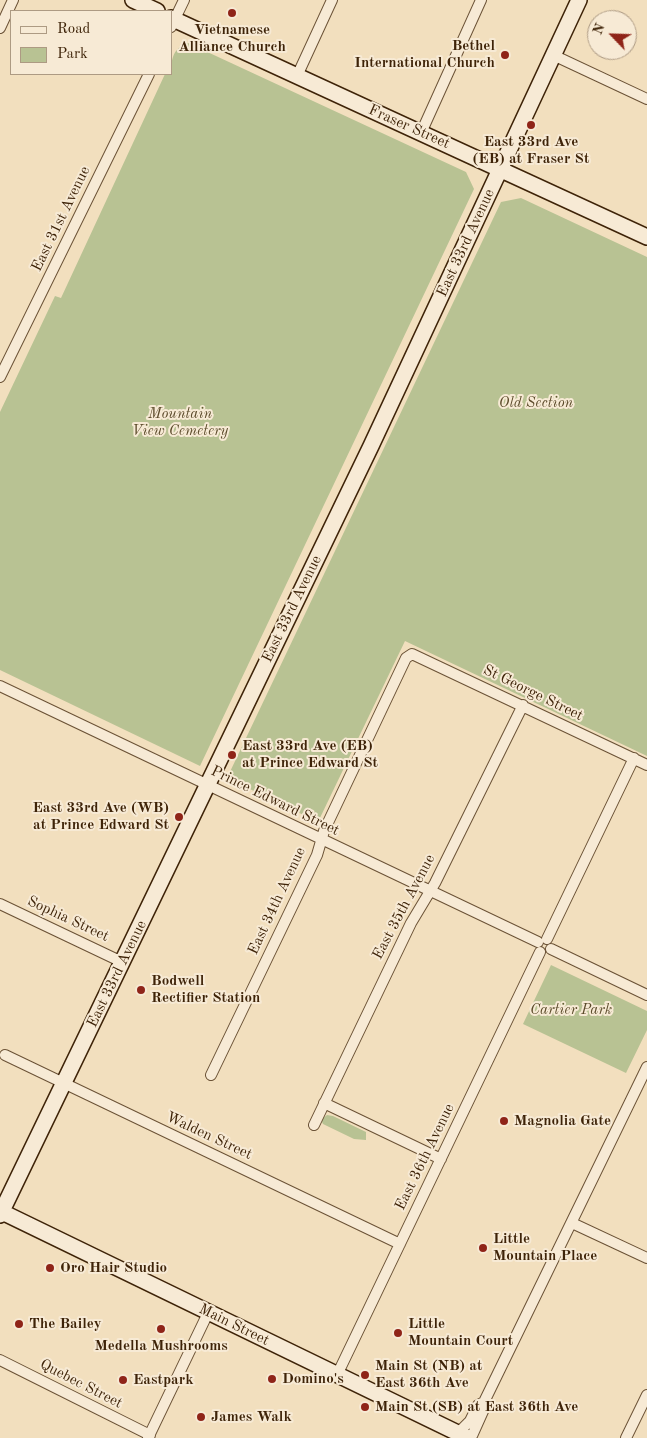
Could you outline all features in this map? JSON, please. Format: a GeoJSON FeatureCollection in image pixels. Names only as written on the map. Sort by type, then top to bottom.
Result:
{"type":"FeatureCollection","features":[{"type":"Feature","properties":{"kind":"street"},"geometry":{"type":"LineString","coordinates":[[0,28],[13,0]]}},
{"type":"Feature","properties":{"kind":"street"},"geometry":{"type":"LineString","coordinates":[[133,0],[155,10]]}},
{"type":"Feature","properties":{"kind":"street"},"geometry":{"type":"LineString","coordinates":[[172,21],[184,0]]}},
{"type":"Feature","properties":{"kind":"street"},"geometry":{"type":"LineString","coordinates":[[297,76],[332,0]]}},
{"type":"Feature","properties":{"kind":"street"},"geometry":{"type":"LineString","coordinates":[[421,133],[481,0]]}},
{"type":"Feature","properties":{"kind":"street","name":"East 33rd Avenue"},"geometry":{"type":"LineString","coordinates":[[0,1213],[207,785],[579,0]]}},
{"type":"Feature","properties":{"kind":"street","name":"Fraser Street"},"geometry":{"type":"LineString","coordinates":[[172,21],[501,168],[647,237]]}},
{"type":"Feature","properties":{"kind":"street"},"geometry":{"type":"LineString","coordinates":[[553,56],[647,99]]}},
{"type":"Feature","properties":{"kind":"street","name":"East 31st Avenue"},"geometry":{"type":"LineString","coordinates":[[0,377],[149,75]]}},
{"type":"Feature","properties":{"kind":"street","name":"St George Street"},"geometry":{"type":"LineString","coordinates":[[406,658],[412,654],[420,656],[647,764]]}},
{"type":"Feature","properties":{"kind":"street","name":"East 34th Avenue"},"geometry":{"type":"LineString","coordinates":[[211,1075],[317,854],[321,840],[406,658]]}},
{"type":"Feature","properties":{"kind":"street","name":"Prince Edward Street"},"geometry":{"type":"LineString","coordinates":[[0,686],[647,995]]}},
{"type":"Feature","properties":{"kind":"street","name":"East 35th Avenue"},"geometry":{"type":"LineString","coordinates":[[314,1125],[411,923],[429,892],[523,705]]}},
{"type":"Feature","properties":{"kind":"street","name":"East 36th Avenue"},"geometry":{"type":"LineString","coordinates":[[337,1375],[634,758]]}},
{"type":"Feature","properties":{"kind":"street","name":"Sophia Street"},"geometry":{"type":"LineString","coordinates":[[0,904],[122,962]]}},
{"type":"Feature","properties":{"kind":"street","name":"Walden Street"},"geometry":{"type":"LineString","coordinates":[[5,1055],[400,1244]]}},
{"type":"Feature","properties":{"kind":"street"},"geometry":{"type":"LineString","coordinates":[[464,1437],[478,1405],[484,1402],[647,1067]]}},
{"type":"Feature","properties":{"kind":"street"},"geometry":{"type":"LineString","coordinates":[[324,1104],[441,1159]]}},
{"type":"Feature","properties":{"kind":"street","name":"Main Street"},"geometry":{"type":"LineString","coordinates":[[0,1213],[464,1437]]}},
{"type":"Feature","properties":{"kind":"street"},"geometry":{"type":"LineString","coordinates":[[572,1223],[647,1258]]}},
{"type":"Feature","properties":{"kind":"street"},"geometry":{"type":"LineString","coordinates":[[149,1436],[208,1313]]}},
{"type":"Feature","properties":{"kind":"street","name":"Quebec Street"},"geometry":{"type":"LineString","coordinates":[[0,1360],[149,1436]]}},
{"type":"Feature","properties":{"kind":"street"},"geometry":{"type":"LineString","coordinates":[[626,1438],[647,1395]]}},
{"type":"Feature","properties":{"kind":"green space","name":"Mountain View Cemetery"},"geometry":{"type":"Polygon","coordinates":[[[188,43],[466,172],[474,189],[200,766],[0,670],[0,412],[55,296],[61,298],[165,75],[172,75],[174,55],[183,45],[188,43]]]}},
{"type":"Feature","properties":{"kind":"green space","name":"Old Section"},"geometry":{"type":"Polygon","coordinates":[[[521,198],[647,257],[647,756],[405,641],[318,822],[227,778],[501,202],[521,198]]]}},
{"type":"Feature","properties":{"kind":"green space","name":"Cartier Park"},"geometry":{"type":"Polygon","coordinates":[[[551,965],[647,1011],[647,1030],[626,1073],[523,1024],[551,965]]]}},
{"type":"Feature","properties":{"kind":"green space"},"geometry":{"type":"Polygon","coordinates":[[[327,1115],[366,1132],[366,1140],[354,1139],[323,1124],[321,1120],[327,1115]]]}},
{"type":"Feature","properties":{"kind":"place","name":"Vietnamese Alliance Church"},"geometry":{"type":"Point","coordinates":[232,13]}},
{"type":"Feature","properties":{"kind":"place","name":"Bethel International Church"},"geometry":{"type":"Point","coordinates":[505,55]}},
{"type":"Feature","properties":{"kind":"place","name":"East 33rd Ave (EB) at Fraser St"},"geometry":{"type":"Point","coordinates":[531,125]}},
{"type":"Feature","properties":{"kind":"place","name":"East 33rd Ave (EB) at Prince Edward St"},"geometry":{"type":"Point","coordinates":[232,755]}},
{"type":"Feature","properties":{"kind":"place","name":"East 33rd Ave (WB) at Prince Edward St"},"geometry":{"type":"Point","coordinates":[179,817]}},
{"type":"Feature","properties":{"kind":"place","name":"Bodwell Rectifier Station"},"geometry":{"type":"Point","coordinates":[141,990]}},
{"type":"Feature","properties":{"kind":"place","name":"Magnolia Gate"},"geometry":{"type":"Point","coordinates":[504,1121]}},
{"type":"Feature","properties":{"kind":"place","name":"Little Mountain Place"},"geometry":{"type":"Point","coordinates":[483,1248]}},
{"type":"Feature","properties":{"kind":"place","name":"Oro Hair Studio"},"geometry":{"type":"Point","coordinates":[50,1268]}},
{"type":"Feature","properties":{"kind":"place","name":"The Bailey"},"geometry":{"type":"Point","coordinates":[19,1324]}},
{"type":"Feature","properties":{"kind":"place","name":"Medella Mushrooms"},"geometry":{"type":"Point","coordinates":[161,1329]}},
{"type":"Feature","properties":{"kind":"place","name":"Little Mountain Court"},"geometry":{"type":"Point","coordinates":[398,1333]}},
{"type":"Feature","properties":{"kind":"place","name":"Main St (NB) at East 36th Ave"},"geometry":{"type":"Point","coordinates":[365,1375]}},
{"type":"Feature","properties":{"kind":"place","name":"Domino's"},"geometry":{"type":"Point","coordinates":[272,1379]}},
{"type":"Feature","properties":{"kind":"place","name":"Eastpark"},"geometry":{"type":"Point","coordinates":[123,1380]}},
{"type":"Feature","properties":{"kind":"place","name":"Main St (SB) at East 36th Ave"},"geometry":{"type":"Point","coordinates":[365,1407]}},
{"type":"Feature","properties":{"kind":"place","name":"James Walk"},"geometry":{"type":"Point","coordinates":[201,1417]}}]}
